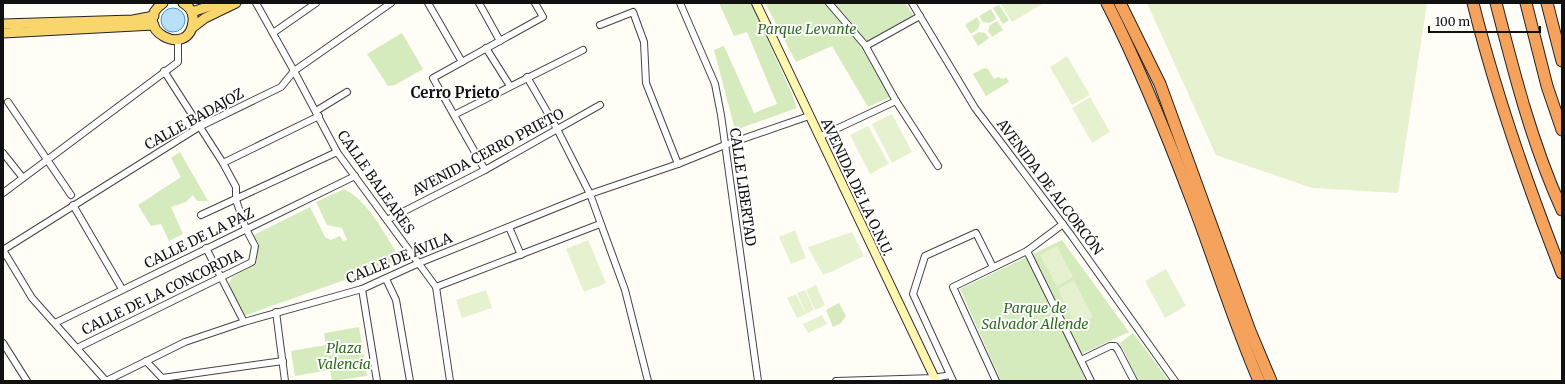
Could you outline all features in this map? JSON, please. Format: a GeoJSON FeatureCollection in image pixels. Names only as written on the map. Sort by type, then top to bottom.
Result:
{"type":"FeatureCollection","features":[{"type":"Feature","properties":{"kind":"highway"},"geometry":{"type":"LineString","coordinates":[[1107,3],[1136,59],[1187,189],[1242,341],[1259,381]]}},
{"type":"Feature","properties":{"kind":"highway"},"geometry":{"type":"LineString","coordinates":[[1120,3],[1160,84],[1250,331],[1271,381]]}},
{"type":"Feature","properties":{"kind":"highway"},"geometry":{"type":"LineString","coordinates":[[1473,3],[1499,100],[1533,198],[1562,272]]}},
{"type":"Feature","properties":{"kind":"highway"},"geometry":{"type":"LineString","coordinates":[[1496,3],[1520,94],[1553,190],[1562,210]]}},
{"type":"Feature","properties":{"kind":"highway"},"geometry":{"type":"LineString","coordinates":[[1526,3],[1547,86],[1562,130]]}},
{"type":"Feature","properties":{"kind":"highway"},"geometry":{"type":"LineString","coordinates":[[1547,3],[1562,61]]}},
{"type":"Feature","properties":{"kind":"highway"},"geometry":{"type":"LineString","coordinates":[[1233,281],[1278,381]]}},
{"type":"Feature","properties":{"kind":"highway"},"geometry":{"type":"LineString","coordinates":[[1242,341],[1254,381]]}},
{"type":"Feature","properties":{"kind":"main road"},"geometry":{"type":"LineString","coordinates":[[163,3],[156,9],[154,21],[162,36],[170,40],[178,40],[184,37],[192,28],[205,18],[236,3]]}},
{"type":"Feature","properties":{"kind":"main road"},"geometry":{"type":"LineString","coordinates":[[183,3],[192,12],[192,28]]}},
{"type":"Feature","properties":{"kind":"main road"},"geometry":{"type":"LineString","coordinates":[[192,12],[219,3]]}},
{"type":"Feature","properties":{"kind":"main road"},"geometry":{"type":"LineString","coordinates":[[3,24],[133,20],[154,21]]}},
{"type":"Feature","properties":{"kind":"main road"},"geometry":{"type":"LineString","coordinates":[[3,33],[154,21]]}},
{"type":"Feature","properties":{"kind":"street","name":"CALLE BALEARES"},"geometry":{"type":"LineString","coordinates":[[256,3],[337,152],[436,287],[450,381]]}},
{"type":"Feature","properties":{"kind":"street"},"geometry":{"type":"LineString","coordinates":[[273,33],[316,3]]}},
{"type":"Feature","properties":{"kind":"street","name":"CALLE BADAJOZ"},"geometry":{"type":"LineString","coordinates":[[3,250],[199,127],[281,87],[294,71],[391,3]]}},
{"type":"Feature","properties":{"kind":"street"},"geometry":{"type":"LineString","coordinates":[[428,3],[462,62]]}},
{"type":"Feature","properties":{"kind":"street"},"geometry":{"type":"LineString","coordinates":[[479,3],[500,41]]}},
{"type":"Feature","properties":{"kind":"street"},"geometry":{"type":"LineString","coordinates":[[485,170],[433,78],[543,17],[535,3]]}},
{"type":"Feature","properties":{"kind":"street","name":"CALLE LIBERTAD"},"geometry":{"type":"LineString","coordinates":[[680,3],[715,84],[758,381]]}},
{"type":"Feature","properties":{"kind":"street","name":"AVENIDA DE LA O.N.U."},"geometry":{"type":"LineString","coordinates":[[756,3],[935,379]]}},
{"type":"Feature","properties":{"kind":"street"},"geometry":{"type":"LineString","coordinates":[[829,3],[866,46],[896,101],[938,166]]}},
{"type":"Feature","properties":{"kind":"street","name":"AVENIDA DE ALCORCÓN"},"geometry":{"type":"LineString","coordinates":[[912,3],[975,108],[1063,224],[1175,381]]}},
{"type":"Feature","properties":{"kind":"street"},"geometry":{"type":"LineString","coordinates":[[600,25],[633,12],[644,42],[646,82],[678,164]]}},
{"type":"Feature","properties":{"kind":"street"},"geometry":{"type":"LineString","coordinates":[[866,46],[920,16]]}},
{"type":"Feature","properties":{"kind":"street"},"geometry":{"type":"LineString","coordinates":[[3,193],[178,62],[178,40]]}},
{"type":"Feature","properties":{"kind":"street"},"geometry":{"type":"LineString","coordinates":[[486,48],[510,86]]}},
{"type":"Feature","properties":{"kind":"street"},"geometry":{"type":"LineString","coordinates":[[454,115],[583,50]]}},
{"type":"Feature","properties":{"kind":"street"},"geometry":{"type":"LineString","coordinates":[[164,71],[223,163],[317,114],[347,92]]}},
{"type":"Feature","properties":{"kind":"street"},"geometry":{"type":"LineString","coordinates":[[527,77],[557,129],[590,194],[625,290],[648,381]]}},
{"type":"Feature","properties":{"kind":"street"},"geometry":{"type":"LineString","coordinates":[[819,137],[896,101]]}},
{"type":"Feature","properties":{"kind":"street"},"geometry":{"type":"LineString","coordinates":[[8,102],[70,195]]}},
{"type":"Feature","properties":{"kind":"street","name":"AVENIDA CERRO PRIETO"},"geometry":{"type":"LineString","coordinates":[[388,220],[485,170],[600,105]]}},
{"type":"Feature","properties":{"kind":"street","name":"CALLE DE ÁVILA"},"geometry":{"type":"LineString","coordinates":[[106,381],[185,342],[276,312],[362,288],[419,263],[590,194],[678,164],[725,145],[809,116]]}},
{"type":"Feature","properties":{"kind":"street"},"geometry":{"type":"LineString","coordinates":[[201,215],[337,152]]}},
{"type":"Feature","properties":{"kind":"street"},"geometry":{"type":"LineString","coordinates":[[3,153],[23,178]]}},
{"type":"Feature","properties":{"kind":"street","name":"CALLE DE LA CONCORDIA"},"geometry":{"type":"LineString","coordinates":[[77,348],[252,262],[255,246],[246,229],[236,200],[236,187],[223,163]]}},
{"type":"Feature","properties":{"kind":"street","name":"CALLE DE LA PAZ"},"geometry":{"type":"LineString","coordinates":[[55,323],[354,176]]}},
{"type":"Feature","properties":{"kind":"street"},"geometry":{"type":"LineString","coordinates":[[73,205],[122,289]]}},
{"type":"Feature","properties":{"kind":"street"},"geometry":{"type":"LineString","coordinates":[[436,287],[600,224]]}},
{"type":"Feature","properties":{"kind":"street"},"geometry":{"type":"LineString","coordinates":[[996,381],[953,287],[1027,251],[1063,224]]}},
{"type":"Feature","properties":{"kind":"street"},"geometry":{"type":"LineString","coordinates":[[509,227],[521,255]]}},
{"type":"Feature","properties":{"kind":"street"},"geometry":{"type":"LineString","coordinates":[[953,381],[913,294],[925,256],[976,233],[992,268]]}},
{"type":"Feature","properties":{"kind":"street"},"geometry":{"type":"LineString","coordinates":[[206,248],[244,322]]}},
{"type":"Feature","properties":{"kind":"street"},"geometry":{"type":"LineString","coordinates":[[3,250],[32,298],[106,381]]}},
{"type":"Feature","properties":{"kind":"street"},"geometry":{"type":"LineString","coordinates":[[1027,251],[1091,381]]}},
{"type":"Feature","properties":{"kind":"street"},"geometry":{"type":"LineString","coordinates":[[386,278],[396,300],[410,381]]}},
{"type":"Feature","properties":{"kind":"street"},"geometry":{"type":"LineString","coordinates":[[362,288],[377,381]]}},
{"type":"Feature","properties":{"kind":"street"},"geometry":{"type":"LineString","coordinates":[[276,312],[285,381]]}},
{"type":"Feature","properties":{"kind":"street"},"geometry":{"type":"LineString","coordinates":[[3,343],[27,381]]}},
{"type":"Feature","properties":{"kind":"street"},"geometry":{"type":"LineString","coordinates":[[1081,360],[1110,346],[1115,346],[1134,381]]}},
{"type":"Feature","properties":{"kind":"street"},"geometry":{"type":"LineString","coordinates":[[146,362],[162,378],[283,360]]}},
{"type":"Feature","properties":{"kind":"street"},"geometry":{"type":"LineString","coordinates":[[836,381],[935,379],[950,375]]}},
{"type":"Feature","properties":{"kind":"green space"},"geometry":{"type":"Polygon","coordinates":[[[719,3],[751,3],[797,108],[735,130],[714,50],[724,46],[754,113],[777,104],[747,32],[734,36],[719,3]]]}},
{"type":"Feature","properties":{"kind":"green space","name":"Parque Levante"},"geometry":{"type":"Polygon","coordinates":[[[765,3],[905,3],[914,16],[861,47],[890,97],[868,107],[832,46],[796,62],[765,3]]]}},
{"type":"Feature","properties":{"kind":"green space"},"geometry":{"type":"Polygon","coordinates":[[[1000,3],[1044,3],[1012,22],[1000,3]]]}},
{"type":"Feature","properties":{"kind":"green space"},"geometry":{"type":"Polygon","coordinates":[[[1147,3],[1427,3],[1398,193],[1312,188],[1216,155],[1147,3]]]}},
{"type":"Feature","properties":{"kind":"green space"},"geometry":{"type":"Polygon","coordinates":[[[999,5],[1009,20],[1003,24],[993,8],[999,5]]]}},
{"type":"Feature","properties":{"kind":"green space"},"geometry":{"type":"Polygon","coordinates":[[[991,9],[996,19],[989,23],[983,22],[979,16],[991,9]]]}},
{"type":"Feature","properties":{"kind":"green space"},"geometry":{"type":"Polygon","coordinates":[[[977,17],[980,23],[978,29],[971,34],[965,25],[977,17]]]}},
{"type":"Feature","properties":{"kind":"green space"},"geometry":{"type":"Polygon","coordinates":[[[997,21],[1003,30],[992,37],[988,31],[990,25],[997,21]]]}},
{"type":"Feature","properties":{"kind":"green space"},"geometry":{"type":"Polygon","coordinates":[[[979,32],[985,33],[989,38],[978,46],[972,36],[979,32]]]}},
{"type":"Feature","properties":{"kind":"green space"},"geometry":{"type":"Polygon","coordinates":[[[402,33],[423,69],[395,85],[388,86],[367,54],[402,33]]]}},
{"type":"Feature","properties":{"kind":"green space"},"geometry":{"type":"Polygon","coordinates":[[[1067,56],[1090,95],[1072,105],[1050,67],[1067,56]]]}},
{"type":"Feature","properties":{"kind":"green space"},"geometry":{"type":"Polygon","coordinates":[[[984,68],[988,69],[994,79],[998,77],[1003,79],[1006,77],[1009,82],[986,96],[973,74],[984,68]]]}},
{"type":"Feature","properties":{"kind":"green space"},"geometry":{"type":"Polygon","coordinates":[[[1090,97],[1110,132],[1092,143],[1072,108],[1090,97]]]}},
{"type":"Feature","properties":{"kind":"green space"},"geometry":{"type":"Polygon","coordinates":[[[892,114],[912,152],[892,163],[872,124],[892,114]]]}},
{"type":"Feature","properties":{"kind":"green space"},"geometry":{"type":"Polygon","coordinates":[[[868,126],[889,164],[870,174],[850,135],[868,126]]]}},
{"type":"Feature","properties":{"kind":"green space"},"geometry":{"type":"Polygon","coordinates":[[[180,152],[208,201],[197,201],[193,195],[186,202],[171,207],[183,234],[169,241],[161,224],[151,226],[138,205],[181,177],[171,158],[180,152]]]}},
{"type":"Feature","properties":{"kind":"green space"},"geometry":{"type":"Polygon","coordinates":[[[344,189],[362,202],[370,211],[401,260],[241,317],[229,283],[232,277],[256,264],[259,244],[254,235],[310,207],[325,237],[331,240],[340,236],[343,241],[347,240],[342,228],[327,225],[316,202],[344,189]]]}},
{"type":"Feature","properties":{"kind":"green space"},"geometry":{"type":"Polygon","coordinates":[[[795,230],[806,258],[791,264],[779,237],[795,230]]]}},
{"type":"Feature","properties":{"kind":"green space"},"geometry":{"type":"Polygon","coordinates":[[[852,232],[864,256],[823,275],[808,247],[852,232]]]}},
{"type":"Feature","properties":{"kind":"green space"},"geometry":{"type":"Polygon","coordinates":[[[588,240],[606,283],[584,292],[566,249],[588,240]]]}},
{"type":"Feature","properties":{"kind":"green space","name":"Parque de Salvador Allende"},"geometry":{"type":"Polygon","coordinates":[[[1062,240],[1129,332],[1075,357],[1086,381],[1001,381],[960,289],[1062,240]]]}},
{"type":"Feature","properties":{"kind":"green space"},"geometry":{"type":"Polygon","coordinates":[[[1057,246],[1073,277],[1057,286],[1040,255],[1057,246]]]}},
{"type":"Feature","properties":{"kind":"green space"},"geometry":{"type":"Polygon","coordinates":[[[1166,269],[1186,306],[1165,318],[1145,281],[1166,269]]]}},
{"type":"Feature","properties":{"kind":"green space"},"geometry":{"type":"Polygon","coordinates":[[[1074,280],[1093,317],[1076,325],[1058,289],[1074,280]]]}},
{"type":"Feature","properties":{"kind":"green space"},"geometry":{"type":"Polygon","coordinates":[[[816,285],[825,305],[815,310],[806,290],[816,285]]]}},
{"type":"Feature","properties":{"kind":"green space"},"geometry":{"type":"Polygon","coordinates":[[[486,290],[492,308],[462,318],[456,300],[486,290]]]}},
{"type":"Feature","properties":{"kind":"green space"},"geometry":{"type":"Polygon","coordinates":[[[805,290],[814,310],[806,314],[797,293],[805,290]]]}},
{"type":"Feature","properties":{"kind":"green space"},"geometry":{"type":"Polygon","coordinates":[[[796,294],[806,314],[797,318],[787,298],[796,294]]]}},
{"type":"Feature","properties":{"kind":"green space"},"geometry":{"type":"Polygon","coordinates":[[[839,303],[846,316],[841,323],[833,327],[826,310],[839,303]]]}},
{"type":"Feature","properties":{"kind":"green space"},"geometry":{"type":"Polygon","coordinates":[[[822,315],[827,324],[808,333],[803,324],[822,315]]]}},
{"type":"Feature","properties":{"kind":"green space","name":"Plaza Valencia"},"geometry":{"type":"Polygon","coordinates":[[[359,327],[367,376],[332,381],[330,370],[295,376],[291,351],[326,345],[324,333],[359,327]]]}},
{"type":"Feature","properties":{"kind":"green space"},"geometry":{"type":"Polygon","coordinates":[[[1133,333],[1169,381],[1138,381],[1120,343],[1133,333]]]}},
{"type":"Feature","properties":{"kind":"water"},"geometry":{"type":"Polygon","coordinates":[[[173,8],[181,12],[185,20],[181,28],[173,32],[165,28],[161,20],[165,12],[173,8]]]}},
{"type":"Feature","properties":{"kind":"district","name":"Cerro Prieto"},"geometry":{"type":"Point","coordinates":[455,93]}}]}
